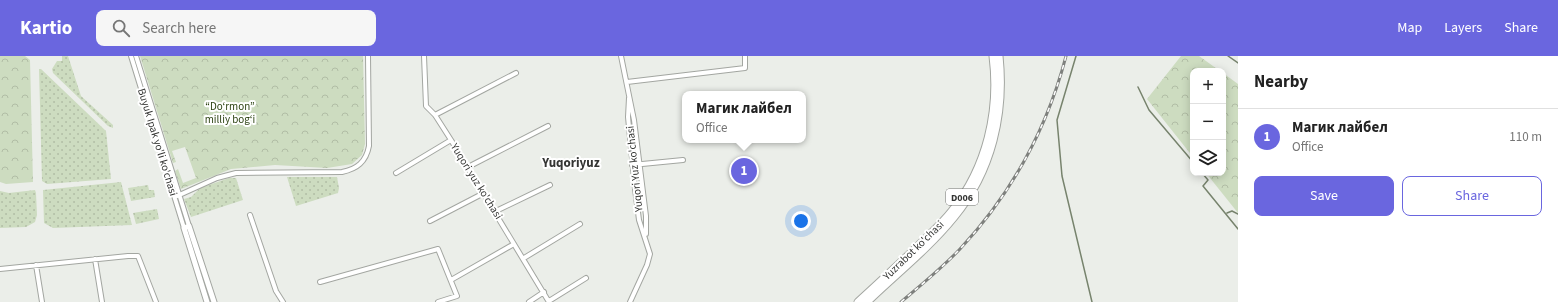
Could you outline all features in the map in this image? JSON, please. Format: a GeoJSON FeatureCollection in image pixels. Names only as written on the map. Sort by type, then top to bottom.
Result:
{"type":"FeatureCollection","features":[{"type":"Feature","properties":{"kind":"main road","name":"Yuzrabot ko'chasi"},"geometry":{"type":"LineString","coordinates":[[858,302],[952,212],[968,187],[983,156],[992,122],[995,90],[993,56]]}},
{"type":"Feature","properties":{"kind":"main road","name":"Yuzrabot ko'chasi"},"geometry":{"type":"LineString","coordinates":[[867,302],[945,227],[960,209],[976,184],[991,148],[998,120],[1000,94],[999,56]]}},
{"type":"Feature","properties":{"kind":"street","name":"Buyuk Ipak yo'li ko'chasi"},"geometry":{"type":"LineString","coordinates":[[131,56],[187,227]]}},
{"type":"Feature","properties":{"kind":"street","name":"Buyuk Ipak yo'li ko'chasi"},"geometry":{"type":"LineString","coordinates":[[136,56],[177,196]]}},
{"type":"Feature","properties":{"kind":"street"},"geometry":{"type":"LineString","coordinates":[[177,196],[217,178],[236,173],[342,172],[356,167],[365,157],[368,146],[368,56]]}},
{"type":"Feature","properties":{"kind":"street","name":"Yuqori yuz ko'chasi"},"geometry":{"type":"LineString","coordinates":[[424,56],[426,106],[435,115],[496,211],[549,302]]}},
{"type":"Feature","properties":{"kind":"street","name":"Yuqori Yuz ko'chasi"},"geometry":{"type":"LineString","coordinates":[[622,56],[634,120],[646,216],[646,238]]}},
{"type":"Feature","properties":{"kind":"street"},"geometry":{"type":"LineString","coordinates":[[627,82],[745,68],[745,56]]}},
{"type":"Feature","properties":{"kind":"street"},"geometry":{"type":"LineString","coordinates":[[435,115],[516,73]]}},
{"type":"Feature","properties":{"kind":"street","name":"Yuqori Yuz ko'chasi"},"geometry":{"type":"LineString","coordinates":[[629,98],[628,117],[639,220],[650,254],[647,265],[630,302]]}},
{"type":"Feature","properties":{"kind":"street"},"geometry":{"type":"LineString","coordinates":[[468,167],[548,126]]}},
{"type":"Feature","properties":{"kind":"street"},"geometry":{"type":"LineString","coordinates":[[396,173],[451,140]]}},
{"type":"Feature","properties":{"kind":"street"},"geometry":{"type":"LineString","coordinates":[[632,165],[683,160]]}},
{"type":"Feature","properties":{"kind":"street"},"geometry":{"type":"LineString","coordinates":[[496,211],[550,185]]}},
{"type":"Feature","properties":{"kind":"street"},"geometry":{"type":"LineString","coordinates":[[430,221],[484,193]]}},
{"type":"Feature","properties":{"kind":"street"},"geometry":{"type":"LineString","coordinates":[[250,215],[276,291],[283,302]]}},
{"type":"Feature","properties":{"kind":"street"},"geometry":{"type":"LineString","coordinates":[[524,258],[580,224]]}},
{"type":"Feature","properties":{"kind":"street"},"geometry":{"type":"LineString","coordinates":[[187,227],[207,302]]}},
{"type":"Feature","properties":{"kind":"street"},"geometry":{"type":"LineString","coordinates":[[187,227],[214,302]]}},
{"type":"Feature","properties":{"kind":"street"},"geometry":{"type":"LineString","coordinates":[[451,280],[514,244]]}},
{"type":"Feature","properties":{"kind":"street"},"geometry":{"type":"LineString","coordinates":[[320,282],[438,249],[457,296],[438,302]]}},
{"type":"Feature","properties":{"kind":"street"},"geometry":{"type":"LineString","coordinates":[[0,269],[138,256],[156,302]]}},
{"type":"Feature","properties":{"kind":"street"},"geometry":{"type":"LineString","coordinates":[[94,259],[102,302]]}},
{"type":"Feature","properties":{"kind":"street"},"geometry":{"type":"LineString","coordinates":[[36,265],[42,302]]}},
{"type":"Feature","properties":{"kind":"street"},"geometry":{"type":"LineString","coordinates":[[549,302],[586,278]]}},
{"type":"Feature","properties":{"kind":"street"},"geometry":{"type":"LineString","coordinates":[[528,302],[544,292]]}},
{"type":"Feature","properties":{"kind":"green space"},"geometry":{"type":"Polygon","coordinates":[[[0,56],[25,56],[30,60],[33,182],[6,184],[0,182],[0,56]]]}},
{"type":"Feature","properties":{"kind":"green space"},"geometry":{"type":"Polygon","coordinates":[[[62,56],[68,56],[81,96],[113,125],[113,128],[108,126],[53,73],[52,69],[57,61],[62,61],[62,56]]]}},
{"type":"Feature","properties":{"kind":"green space","name":"“Do‘rmon” milliy bog‘i"},"geometry":{"type":"Polygon","coordinates":[[[140,56],[363,56],[365,144],[362,155],[352,164],[327,168],[275,165],[231,169],[181,189],[175,171],[178,169],[183,183],[196,178],[185,147],[172,151],[176,162],[173,163],[140,56]]]}},
{"type":"Feature","properties":{"kind":"green space"},"geometry":{"type":"Polygon","coordinates":[[[1181,56],[1199,56],[1216,68],[1190,68],[1190,153],[1147,99],[1181,56]]]}},
{"type":"Feature","properties":{"kind":"green space"},"geometry":{"type":"Polygon","coordinates":[[[39,69],[41,69],[106,131],[111,179],[47,184],[42,181],[39,69]]]}},
{"type":"Feature","properties":{"kind":"green space"},"geometry":{"type":"Polygon","coordinates":[[[1226,75],[1238,84],[1238,213],[1208,176],[1226,176],[1226,75]]]}},
{"type":"Feature","properties":{"kind":"green space"},"geometry":{"type":"Polygon","coordinates":[[[287,177],[337,177],[339,188],[338,193],[296,206],[287,177]]]}},
{"type":"Feature","properties":{"kind":"green space"},"geometry":{"type":"Polygon","coordinates":[[[229,178],[236,178],[243,200],[191,217],[184,199],[191,197],[200,188],[229,178]]]}},
{"type":"Feature","properties":{"kind":"green space"},"geometry":{"type":"Polygon","coordinates":[[[121,182],[132,225],[53,228],[44,223],[43,190],[121,182]]]}},
{"type":"Feature","properties":{"kind":"green space"},"geometry":{"type":"Polygon","coordinates":[[[148,185],[149,190],[154,190],[155,197],[131,201],[128,188],[148,185]]]}},
{"type":"Feature","properties":{"kind":"green space"},"geometry":{"type":"Polygon","coordinates":[[[35,190],[37,215],[35,222],[26,227],[0,228],[0,191],[9,193],[35,190]]]}},
{"type":"Feature","properties":{"kind":"green space"},"geometry":{"type":"Polygon","coordinates":[[[157,209],[159,219],[136,224],[133,213],[157,209]]]}},
{"type":"Feature","properties":{"kind":"waterway"},"geometry":{"type":"LineString","coordinates":[[1076,56],[1057,120],[1062,176],[1092,302]]}},
{"type":"Feature","properties":{"kind":"waterway"},"geometry":{"type":"LineString","coordinates":[[1228,56],[1238,63]]}},
{"type":"Feature","properties":{"kind":"waterway"},"geometry":{"type":"LineString","coordinates":[[1138,87],[1149,110],[1190,158]]}},
{"type":"Feature","properties":{"kind":"waterway"},"geometry":{"type":"LineString","coordinates":[[1205,176],[1208,180],[1203,186],[1238,229]]}},
{"type":"Feature","properties":{"kind":"waterway"},"geometry":{"type":"LineString","coordinates":[[1227,213],[1232,211],[1238,214]]}},
{"type":"Feature","properties":{"kind":"railway"},"geometry":{"type":"LineString","coordinates":[[901,302],[939,270],[960,249],[979,228],[1011,183],[1038,134],[1049,109],[1066,56]]}},
{"type":"Feature","properties":{"kind":"place","name":"Магик лайбел"},"geometry":{"type":"Point","coordinates":[744,171]}},
{"type":"Feature","properties":{"kind":"district","name":"Yuqoriyuz"},"geometry":{"type":"Point","coordinates":[571,162]}}]}
